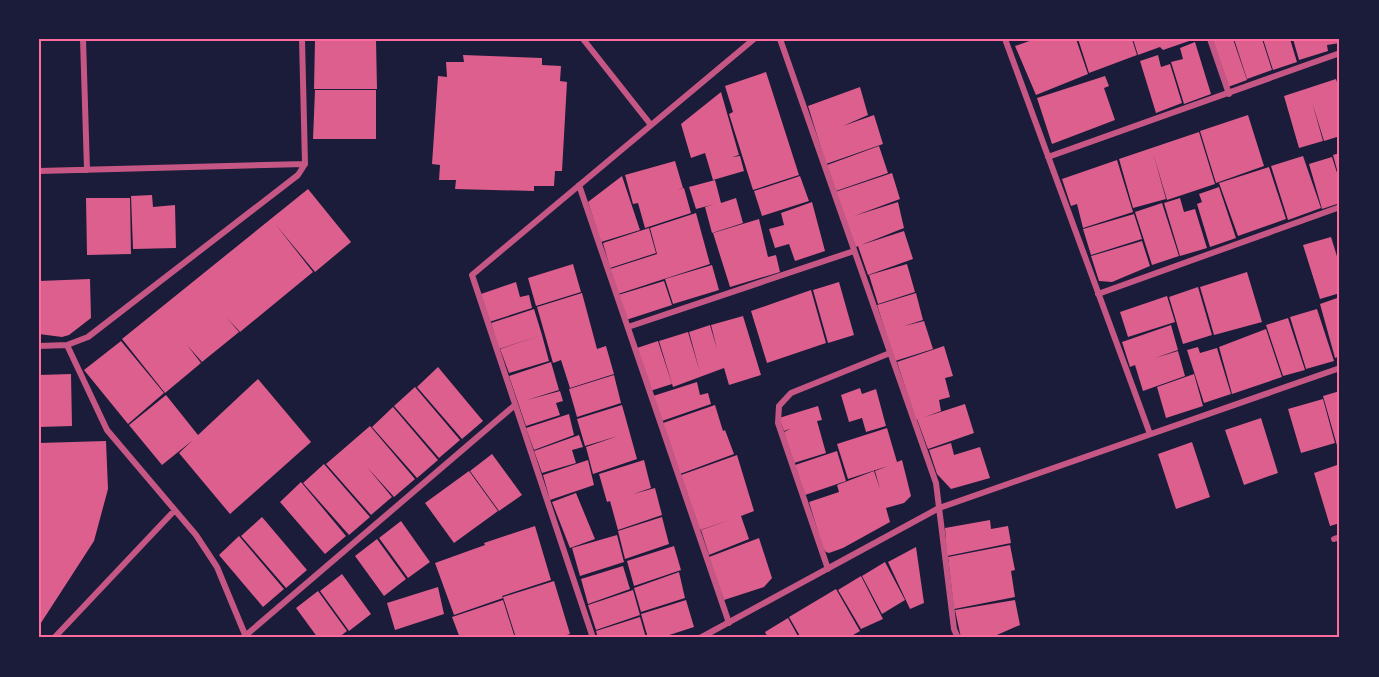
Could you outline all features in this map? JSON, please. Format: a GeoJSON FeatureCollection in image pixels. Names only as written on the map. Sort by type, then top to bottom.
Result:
{"type":"FeatureCollection","features":[{"type":"Feature","properties":{"kind":"street"},"geometry":{"type":"LineString","coordinates":[[83,39],[87,170]]}},
{"type":"Feature","properties":{"kind":"street"},"geometry":{"type":"LineString","coordinates":[[39,345],[67,345],[88,337],[298,175],[305,164],[302,39]]}},
{"type":"Feature","properties":{"kind":"street"},"geometry":{"type":"LineString","coordinates":[[583,39],[651,125]]}},
{"type":"Feature","properties":{"kind":"street"},"geometry":{"type":"LineString","coordinates":[[593,638],[472,275],[754,39]]}},
{"type":"Feature","properties":{"kind":"street"},"geometry":{"type":"LineString","coordinates":[[780,39],[936,483],[954,629],[958,638]]}},
{"type":"Feature","properties":{"kind":"street"},"geometry":{"type":"LineString","coordinates":[[1005,39],[1150,434]]}},
{"type":"Feature","properties":{"kind":"street"},"geometry":{"type":"LineString","coordinates":[[1210,39],[1229,94]]}},
{"type":"Feature","properties":{"kind":"street"},"geometry":{"type":"LineString","coordinates":[[1048,157],[1340,53]]}},
{"type":"Feature","properties":{"kind":"street"},"geometry":{"type":"LineString","coordinates":[[39,171],[305,164]]}},
{"type":"Feature","properties":{"kind":"street"},"geometry":{"type":"LineString","coordinates":[[579,185],[729,623]]}},
{"type":"Feature","properties":{"kind":"street"},"geometry":{"type":"LineString","coordinates":[[1098,294],[1340,207]]}},
{"type":"Feature","properties":{"kind":"street"},"geometry":{"type":"LineString","coordinates":[[627,327],[854,251]]}},
{"type":"Feature","properties":{"kind":"street"},"geometry":{"type":"LineString","coordinates":[[67,345],[107,430],[196,535],[217,567],[246,637],[515,405]]}},
{"type":"Feature","properties":{"kind":"street"},"geometry":{"type":"LineString","coordinates":[[828,569],[778,423],[779,406],[791,393],[890,353]]}},
{"type":"Feature","properties":{"kind":"street"},"geometry":{"type":"LineString","coordinates":[[700,638],[939,508],[1340,368]]}},
{"type":"Feature","properties":{"kind":"street"},"geometry":{"type":"LineString","coordinates":[[54,638],[174,511]]}},
{"type":"Feature","properties":{"kind":"building"},"geometry":{"type":"Polygon","coordinates":[[[1035,39],[1076,39],[1088,74],[1036,95],[1015,46],[1035,39]]]}},
{"type":"Feature","properties":{"kind":"building"},"geometry":{"type":"Polygon","coordinates":[[[1078,39],[1132,39],[1137,55],[1089,73],[1078,39]]]}},
{"type":"Feature","properties":{"kind":"building"},"geometry":{"type":"Polygon","coordinates":[[[1133,39],[1195,39],[1163,50],[1160,47],[1138,55],[1133,39]]]}},
{"type":"Feature","properties":{"kind":"building"},"geometry":{"type":"Polygon","coordinates":[[[1211,39],[1233,39],[1247,80],[1228,87],[1211,39]]]}},
{"type":"Feature","properties":{"kind":"building"},"geometry":{"type":"Polygon","coordinates":[[[1234,39],[1262,39],[1272,70],[1247,79],[1234,39]]]}},
{"type":"Feature","properties":{"kind":"building"},"geometry":{"type":"Polygon","coordinates":[[[1263,39],[1290,39],[1297,62],[1273,70],[1263,39]]]}},
{"type":"Feature","properties":{"kind":"building"},"geometry":{"type":"Polygon","coordinates":[[[1293,39],[1340,39],[1340,43],[1327,45],[1328,51],[1299,60],[1293,39]]]}},
{"type":"Feature","properties":{"kind":"building"},"geometry":{"type":"Polygon","coordinates":[[[315,40],[376,40],[377,89],[314,89],[315,40]]]}},
{"type":"Feature","properties":{"kind":"building"},"geometry":{"type":"Polygon","coordinates":[[[1195,42],[1211,94],[1184,104],[1171,62],[1183,59],[1180,48],[1195,42]]]}},
{"type":"Feature","properties":{"kind":"building"},"geometry":{"type":"Polygon","coordinates":[[[463,55],[542,58],[542,65],[561,66],[560,81],[567,82],[562,171],[555,171],[554,186],[534,186],[534,191],[455,189],[456,180],[439,180],[440,165],[432,164],[438,76],[447,77],[446,62],[464,62],[463,55]]]}},
{"type":"Feature","properties":{"kind":"building"},"geometry":{"type":"Polygon","coordinates":[[[1158,55],[1161,67],[1170,64],[1182,103],[1156,113],[1140,61],[1158,55]]]}},
{"type":"Feature","properties":{"kind":"building"},"geometry":{"type":"Polygon","coordinates":[[[766,72],[799,175],[753,190],[729,114],[733,112],[725,86],[766,72]]]}},
{"type":"Feature","properties":{"kind":"building"},"geometry":{"type":"Polygon","coordinates":[[[1105,76],[1109,86],[1104,88],[1115,120],[1052,144],[1037,98],[1105,76]]]}},
{"type":"Feature","properties":{"kind":"building"},"geometry":{"type":"Polygon","coordinates":[[[1336,79],[1340,92],[1340,136],[1324,141],[1312,102],[1323,141],[1299,148],[1284,96],[1336,79]]]}},
{"type":"Feature","properties":{"kind":"building"},"geometry":{"type":"Polygon","coordinates":[[[860,87],[868,115],[843,126],[874,115],[883,144],[826,164],[808,106],[860,87]]]}},
{"type":"Feature","properties":{"kind":"building"},"geometry":{"type":"Polygon","coordinates":[[[315,90],[376,90],[376,139],[313,139],[315,90]]]}},
{"type":"Feature","properties":{"kind":"building"},"geometry":{"type":"Polygon","coordinates":[[[721,92],[739,155],[732,157],[740,156],[744,171],[713,180],[705,153],[691,158],[681,124],[721,92]]]}},
{"type":"Feature","properties":{"kind":"building"},"geometry":{"type":"Polygon","coordinates":[[[1248,115],[1264,166],[1216,183],[1200,131],[1248,115]]]}},
{"type":"Feature","properties":{"kind":"building"},"geometry":{"type":"Polygon","coordinates":[[[1199,132],[1215,184],[1167,200],[1153,153],[1166,199],[1133,208],[1119,159],[1199,132]]]}},
{"type":"Feature","properties":{"kind":"building"},"geometry":{"type":"Polygon","coordinates":[[[879,146],[888,173],[836,191],[827,165],[879,146]]]}},
{"type":"Feature","properties":{"kind":"building"},"geometry":{"type":"Polygon","coordinates":[[[1340,153],[1340,177],[1339,177],[1333,155],[1340,153]]]}},
{"type":"Feature","properties":{"kind":"building"},"geometry":{"type":"Polygon","coordinates":[[[1303,156],[1321,208],[1288,220],[1271,166],[1303,156]]]}},
{"type":"Feature","properties":{"kind":"building"},"geometry":{"type":"Polygon","coordinates":[[[1332,157],[1340,182],[1340,203],[1322,209],[1309,164],[1332,157]]]}},
{"type":"Feature","properties":{"kind":"building"},"geometry":{"type":"Polygon","coordinates":[[[1117,160],[1133,212],[1083,228],[1077,204],[1071,206],[1062,179],[1117,160]]]}},
{"type":"Feature","properties":{"kind":"building"},"geometry":{"type":"Polygon","coordinates":[[[675,161],[683,188],[677,190],[684,188],[691,213],[645,228],[638,203],[633,204],[625,175],[675,161]]]}},
{"type":"Feature","properties":{"kind":"building"},"geometry":{"type":"Polygon","coordinates":[[[1269,167],[1286,219],[1238,236],[1219,183],[1269,167]]]}},
{"type":"Feature","properties":{"kind":"building"},"geometry":{"type":"Polygon","coordinates":[[[892,173],[900,199],[854,216],[898,202],[904,228],[861,245],[904,231],[913,259],[868,275],[835,192],[892,173]]]}},
{"type":"Feature","properties":{"kind":"building"},"geometry":{"type":"Polygon","coordinates":[[[622,176],[640,230],[601,242],[588,202],[622,176]]]}},
{"type":"Feature","properties":{"kind":"building"},"geometry":{"type":"Polygon","coordinates":[[[800,176],[809,201],[762,216],[754,191],[800,176]]]}},
{"type":"Feature","properties":{"kind":"building"},"geometry":{"type":"Polygon","coordinates":[[[715,180],[721,203],[736,198],[743,223],[712,233],[705,207],[715,204],[696,209],[689,187],[715,180]]]}},
{"type":"Feature","properties":{"kind":"building"},"geometry":{"type":"Polygon","coordinates":[[[1219,187],[1236,238],[1210,247],[1197,204],[1202,202],[1199,194],[1219,187]]]}},
{"type":"Feature","properties":{"kind":"building"},"geometry":{"type":"Polygon","coordinates":[[[308,189],[351,242],[315,272],[276,225],[313,272],[240,332],[227,318],[239,332],[202,362],[187,345],[201,363],[165,393],[122,339],[308,189]]]}},
{"type":"Feature","properties":{"kind":"building"},"geometry":{"type":"Polygon","coordinates":[[[152,195],[153,207],[175,205],[176,248],[133,249],[131,196],[152,195]]]}},
{"type":"Feature","properties":{"kind":"building"},"geometry":{"type":"Polygon","coordinates":[[[86,198],[130,198],[131,254],[87,255],[86,198]]]}},
{"type":"Feature","properties":{"kind":"building"},"geometry":{"type":"Polygon","coordinates":[[[1180,198],[1184,212],[1195,209],[1207,248],[1180,256],[1164,203],[1180,198]]]}},
{"type":"Feature","properties":{"kind":"building"},"geometry":{"type":"Polygon","coordinates":[[[812,202],[825,251],[795,261],[789,244],[775,248],[769,229],[784,225],[781,213],[812,202]]]}},
{"type":"Feature","properties":{"kind":"building"},"geometry":{"type":"Polygon","coordinates":[[[1162,203],[1179,256],[1152,265],[1135,212],[1162,203]]]}},
{"type":"Feature","properties":{"kind":"building"},"geometry":{"type":"Polygon","coordinates":[[[696,213],[710,264],[618,294],[610,269],[657,254],[650,228],[696,213]]]}},
{"type":"Feature","properties":{"kind":"building"},"geometry":{"type":"Polygon","coordinates":[[[1134,214],[1142,239],[1091,255],[1083,229],[1134,214]]]}},
{"type":"Feature","properties":{"kind":"building"},"geometry":{"type":"Polygon","coordinates":[[[759,219],[768,257],[776,255],[780,272],[730,287],[713,233],[759,219]]]}},
{"type":"Feature","properties":{"kind":"building"},"geometry":{"type":"Polygon","coordinates":[[[649,228],[656,253],[610,268],[603,243],[649,228]]]}},
{"type":"Feature","properties":{"kind":"building"},"geometry":{"type":"Polygon","coordinates":[[[1331,237],[1340,266],[1340,293],[1320,299],[1303,245],[1331,237]]]}},
{"type":"Feature","properties":{"kind":"building"},"geometry":{"type":"Polygon","coordinates":[[[1142,241],[1150,266],[1112,282],[1099,281],[1091,256],[1142,241]]]}},
{"type":"Feature","properties":{"kind":"building"},"geometry":{"type":"Polygon","coordinates":[[[573,264],[581,292],[536,306],[528,278],[573,264]]]}},
{"type":"Feature","properties":{"kind":"building"},"geometry":{"type":"Polygon","coordinates":[[[907,264],[915,292],[878,304],[869,275],[907,264]]]}},
{"type":"Feature","properties":{"kind":"building"},"geometry":{"type":"Polygon","coordinates":[[[712,265],[719,290],[673,304],[665,279],[712,265]]]}},
{"type":"Feature","properties":{"kind":"building"},"geometry":{"type":"Polygon","coordinates":[[[1247,272],[1262,322],[1214,335],[1200,287],[1247,272]]]}},
{"type":"Feature","properties":{"kind":"building"},"geometry":{"type":"Polygon","coordinates":[[[90,279],[91,318],[69,335],[62,337],[39,334],[39,281],[90,279]]]}},
{"type":"Feature","properties":{"kind":"building"},"geometry":{"type":"Polygon","coordinates":[[[664,281],[672,305],[626,320],[618,295],[664,281]]]}},
{"type":"Feature","properties":{"kind":"building"},"geometry":{"type":"Polygon","coordinates":[[[516,282],[520,297],[529,295],[532,308],[489,322],[481,294],[516,282]]]}},
{"type":"Feature","properties":{"kind":"building"},"geometry":{"type":"Polygon","coordinates":[[[839,282],[854,335],[828,343],[813,290],[839,282]]]}},
{"type":"Feature","properties":{"kind":"building"},"geometry":{"type":"Polygon","coordinates":[[[1198,287],[1212,335],[1183,344],[1169,297],[1198,287]]]}},
{"type":"Feature","properties":{"kind":"building"},"geometry":{"type":"Polygon","coordinates":[[[811,290],[826,343],[767,363],[751,311],[811,290]]]}},
{"type":"Feature","properties":{"kind":"building"},"geometry":{"type":"Polygon","coordinates":[[[582,293],[597,349],[606,346],[614,374],[570,388],[561,360],[553,363],[537,307],[582,293]]]}},
{"type":"Feature","properties":{"kind":"building"},"geometry":{"type":"Polygon","coordinates":[[[916,293],[923,320],[904,326],[924,321],[933,349],[895,361],[877,305],[916,293]]]}},
{"type":"Feature","properties":{"kind":"building"},"geometry":{"type":"Polygon","coordinates":[[[1167,296],[1175,322],[1128,337],[1120,312],[1167,296]]]}},
{"type":"Feature","properties":{"kind":"building"},"geometry":{"type":"Polygon","coordinates":[[[1340,297],[1340,356],[1335,358],[1320,304],[1340,297]]]}},
{"type":"Feature","properties":{"kind":"building"},"geometry":{"type":"Polygon","coordinates":[[[534,309],[542,335],[499,349],[491,323],[534,309]]]}},
{"type":"Feature","properties":{"kind":"building"},"geometry":{"type":"Polygon","coordinates":[[[1317,309],[1334,361],[1306,369],[1290,317],[1317,309]]]}},
{"type":"Feature","properties":{"kind":"building"},"geometry":{"type":"Polygon","coordinates":[[[743,316],[761,375],[729,385],[724,368],[673,387],[659,341],[688,332],[700,372],[689,332],[710,325],[717,349],[711,325],[743,316]]]}},
{"type":"Feature","properties":{"kind":"building"},"geometry":{"type":"Polygon","coordinates":[[[1288,318],[1305,370],[1283,376],[1266,325],[1288,318]]]}},
{"type":"Feature","properties":{"kind":"building"},"geometry":{"type":"Polygon","coordinates":[[[1171,325],[1178,350],[1155,358],[1178,351],[1185,376],[1143,391],[1135,365],[1130,367],[1122,342],[1171,325]]]}},
{"type":"Feature","properties":{"kind":"building"},"geometry":{"type":"Polygon","coordinates":[[[1266,329],[1282,377],[1232,394],[1219,347],[1266,329]]]}},
{"type":"Feature","properties":{"kind":"building"},"geometry":{"type":"Polygon","coordinates":[[[542,335],[549,361],[509,373],[500,349],[542,335]]]}},
{"type":"Feature","properties":{"kind":"building"},"geometry":{"type":"Polygon","coordinates":[[[121,341],[164,393],[128,424],[84,370],[121,341]]]}},
{"type":"Feature","properties":{"kind":"building"},"geometry":{"type":"Polygon","coordinates":[[[658,341],[672,384],[650,391],[637,348],[658,341]]]}},
{"type":"Feature","properties":{"kind":"building"},"geometry":{"type":"Polygon","coordinates":[[[944,346],[953,376],[945,378],[950,397],[939,400],[941,411],[925,417],[965,404],[974,433],[928,449],[897,362],[944,346]]]}},
{"type":"Feature","properties":{"kind":"building"},"geometry":{"type":"Polygon","coordinates":[[[1198,347],[1200,353],[1217,348],[1231,394],[1204,403],[1187,350],[1198,347]]]}},
{"type":"Feature","properties":{"kind":"building"},"geometry":{"type":"Polygon","coordinates":[[[551,362],[559,390],[527,400],[560,391],[563,401],[556,403],[560,415],[526,426],[509,376],[551,362]]]}},
{"type":"Feature","properties":{"kind":"building"},"geometry":{"type":"Polygon","coordinates":[[[438,367],[483,421],[462,439],[417,387],[438,367]]]}},
{"type":"Feature","properties":{"kind":"building"},"geometry":{"type":"Polygon","coordinates":[[[71,374],[72,426],[39,427],[39,375],[71,374]]]}},
{"type":"Feature","properties":{"kind":"building"},"geometry":{"type":"Polygon","coordinates":[[[1194,374],[1203,406],[1166,418],[1157,387],[1194,374]]]}},
{"type":"Feature","properties":{"kind":"building"},"geometry":{"type":"Polygon","coordinates":[[[614,375],[621,403],[577,417],[569,389],[614,375]]]}},
{"type":"Feature","properties":{"kind":"building"},"geometry":{"type":"Polygon","coordinates":[[[258,379],[311,442],[230,514],[179,453],[193,440],[162,465],[129,425],[166,395],[198,435],[258,379]]]}},
{"type":"Feature","properties":{"kind":"building"},"geometry":{"type":"Polygon","coordinates":[[[697,382],[700,395],[708,393],[711,404],[662,421],[653,396],[697,382]]]}},
{"type":"Feature","properties":{"kind":"building"},"geometry":{"type":"Polygon","coordinates":[[[415,387],[460,440],[439,458],[394,406],[415,387]]]}},
{"type":"Feature","properties":{"kind":"building"},"geometry":{"type":"Polygon","coordinates":[[[860,388],[862,394],[876,389],[886,426],[866,432],[862,418],[849,422],[841,395],[860,388]]]}},
{"type":"Feature","properties":{"kind":"building"},"geometry":{"type":"Polygon","coordinates":[[[1340,391],[1340,448],[1338,449],[1323,396],[1340,391]]]}},
{"type":"Feature","properties":{"kind":"building"},"geometry":{"type":"Polygon","coordinates":[[[1323,399],[1335,443],[1301,453],[1288,409],[1323,399]]]}},
{"type":"Feature","properties":{"kind":"building"},"geometry":{"type":"Polygon","coordinates":[[[622,405],[637,459],[593,474],[586,447],[618,436],[585,446],[577,419],[622,405]]]}},
{"type":"Feature","properties":{"kind":"building"},"geometry":{"type":"Polygon","coordinates":[[[715,405],[723,431],[725,430],[734,454],[680,474],[663,423],[715,405]]]}},
{"type":"Feature","properties":{"kind":"building"},"geometry":{"type":"Polygon","coordinates":[[[818,406],[822,420],[817,421],[826,453],[794,463],[784,432],[790,429],[784,431],[779,418],[818,406]]]}},
{"type":"Feature","properties":{"kind":"building"},"geometry":{"type":"Polygon","coordinates":[[[393,407],[438,460],[417,478],[372,427],[393,407]]]}},
{"type":"Feature","properties":{"kind":"building"},"geometry":{"type":"Polygon","coordinates":[[[569,414],[574,435],[534,450],[526,428],[569,414]]]}},
{"type":"Feature","properties":{"kind":"building"},"geometry":{"type":"Polygon","coordinates":[[[1261,418],[1278,473],[1244,485],[1225,430],[1261,418]]]}},
{"type":"Feature","properties":{"kind":"building"},"geometry":{"type":"Polygon","coordinates":[[[370,426],[415,479],[394,497],[367,467],[392,497],[371,515],[326,464],[370,426]]]}},
{"type":"Feature","properties":{"kind":"building"},"geometry":{"type":"Polygon","coordinates":[[[887,428],[897,462],[902,460],[911,496],[904,503],[886,508],[890,522],[843,548],[826,552],[809,502],[839,492],[837,485],[874,471],[880,489],[875,471],[888,466],[848,479],[837,444],[887,428]]]}},
{"type":"Feature","properties":{"kind":"building"},"geometry":{"type":"Polygon","coordinates":[[[579,435],[583,447],[572,450],[576,463],[542,473],[534,451],[579,435]]]}},
{"type":"Feature","properties":{"kind":"building"},"geometry":{"type":"Polygon","coordinates":[[[106,441],[108,489],[94,541],[39,626],[39,443],[106,441]]]}},
{"type":"Feature","properties":{"kind":"building"},"geometry":{"type":"Polygon","coordinates":[[[1192,442],[1210,497],[1176,509],[1158,454],[1192,442]]]}},
{"type":"Feature","properties":{"kind":"building"},"geometry":{"type":"Polygon","coordinates":[[[951,443],[954,455],[980,447],[990,478],[951,489],[937,474],[929,450],[951,443]]]}},
{"type":"Feature","properties":{"kind":"building"},"geometry":{"type":"Polygon","coordinates":[[[837,451],[846,481],[805,495],[795,465],[837,451]]]}},
{"type":"Feature","properties":{"kind":"building"},"geometry":{"type":"Polygon","coordinates":[[[492,454],[522,495],[499,511],[470,471],[492,454]]]}},
{"type":"Feature","properties":{"kind":"building"},"geometry":{"type":"Polygon","coordinates":[[[737,455],[754,511],[741,516],[749,539],[709,555],[701,530],[733,519],[700,530],[681,475],[737,455]]]}},
{"type":"Feature","properties":{"kind":"building"},"geometry":{"type":"Polygon","coordinates":[[[588,460],[594,485],[550,500],[543,475],[588,460]]]}},
{"type":"Feature","properties":{"kind":"building"},"geometry":{"type":"Polygon","coordinates":[[[644,460],[651,488],[633,494],[655,488],[662,515],[618,530],[599,474],[644,460]]]}},
{"type":"Feature","properties":{"kind":"building"},"geometry":{"type":"Polygon","coordinates":[[[324,464],[370,517],[349,535],[303,483],[324,464]]]}},
{"type":"Feature","properties":{"kind":"building"},"geometry":{"type":"Polygon","coordinates":[[[1340,464],[1340,523],[1330,526],[1314,473],[1340,464]]]}},
{"type":"Feature","properties":{"kind":"building"},"geometry":{"type":"Polygon","coordinates":[[[469,471],[498,511],[454,543],[425,503],[469,471]]]}},
{"type":"Feature","properties":{"kind":"building"},"geometry":{"type":"Polygon","coordinates":[[[301,482],[346,536],[325,554],[280,502],[301,482]]]}},
{"type":"Feature","properties":{"kind":"building"},"geometry":{"type":"Polygon","coordinates":[[[576,493],[595,539],[570,548],[552,502],[576,493]]]}},
{"type":"Feature","properties":{"kind":"building"},"geometry":{"type":"Polygon","coordinates":[[[262,517],[307,570],[286,588],[241,536],[262,517]]]}},
{"type":"Feature","properties":{"kind":"building"},"geometry":{"type":"Polygon","coordinates":[[[662,517],[669,544],[625,559],[618,531],[662,517]]]}},
{"type":"Feature","properties":{"kind":"building"},"geometry":{"type":"Polygon","coordinates":[[[990,520],[991,529],[1008,526],[1011,543],[947,556],[945,528],[990,520]]]}},
{"type":"Feature","properties":{"kind":"building"},"geometry":{"type":"Polygon","coordinates":[[[401,521],[430,562],[408,578],[379,538],[401,521]]]}},
{"type":"Feature","properties":{"kind":"building"},"geometry":{"type":"Polygon","coordinates":[[[535,526],[551,580],[454,615],[435,563],[535,526]]]}},
{"type":"Feature","properties":{"kind":"building"},"geometry":{"type":"Polygon","coordinates":[[[617,535],[624,562],[580,576],[572,548],[617,535]]]}},
{"type":"Feature","properties":{"kind":"building"},"geometry":{"type":"Polygon","coordinates":[[[239,536],[284,589],[263,607],[219,555],[239,536]]]}},
{"type":"Feature","properties":{"kind":"building"},"geometry":{"type":"Polygon","coordinates":[[[759,538],[772,578],[764,587],[724,600],[709,557],[759,538]]]}},
{"type":"Feature","properties":{"kind":"building"},"geometry":{"type":"Polygon","coordinates":[[[377,539],[406,579],[384,596],[355,556],[377,539]]]}},
{"type":"Feature","properties":{"kind":"building"},"geometry":{"type":"Polygon","coordinates":[[[1010,545],[1015,570],[1011,571],[1015,597],[954,609],[948,557],[1010,545]]]}},
{"type":"Feature","properties":{"kind":"building"},"geometry":{"type":"Polygon","coordinates":[[[674,546],[681,570],[634,586],[627,561],[674,546]]]}},
{"type":"Feature","properties":{"kind":"building"},"geometry":{"type":"Polygon","coordinates":[[[916,547],[924,603],[910,609],[888,562],[916,547]]]}},
{"type":"Feature","properties":{"kind":"building"},"geometry":{"type":"Polygon","coordinates":[[[885,562],[905,600],[882,614],[862,576],[885,562]]]}},
{"type":"Feature","properties":{"kind":"building"},"geometry":{"type":"Polygon","coordinates":[[[623,566],[630,589],[588,604],[581,579],[623,566]]]}},
{"type":"Feature","properties":{"kind":"building"},"geometry":{"type":"Polygon","coordinates":[[[679,572],[685,598],[641,612],[634,588],[679,572]]]}},
{"type":"Feature","properties":{"kind":"building"},"geometry":{"type":"Polygon","coordinates":[[[342,574],[371,614],[349,631],[320,591],[342,574]]]}},
{"type":"Feature","properties":{"kind":"building"},"geometry":{"type":"Polygon","coordinates":[[[861,576],[883,619],[861,629],[838,590],[861,576]]]}},
{"type":"Feature","properties":{"kind":"building"},"geometry":{"type":"Polygon","coordinates":[[[554,581],[570,634],[557,638],[516,638],[503,597],[554,581]]]}},
{"type":"Feature","properties":{"kind":"building"},"geometry":{"type":"Polygon","coordinates":[[[438,587],[444,614],[395,630],[387,603],[438,587]]]}},
{"type":"Feature","properties":{"kind":"building"},"geometry":{"type":"Polygon","coordinates":[[[836,589],[860,631],[848,638],[801,638],[789,617],[836,589]]]}},
{"type":"Feature","properties":{"kind":"building"},"geometry":{"type":"Polygon","coordinates":[[[633,590],[640,615],[596,630],[588,605],[633,590]]]}},
{"type":"Feature","properties":{"kind":"building"},"geometry":{"type":"Polygon","coordinates":[[[318,591],[347,631],[338,638],[318,638],[296,608],[318,591]]]}},
{"type":"Feature","properties":{"kind":"building"},"geometry":{"type":"Polygon","coordinates":[[[503,600],[515,638],[460,638],[452,617],[503,600]]]}},
{"type":"Feature","properties":{"kind":"building"},"geometry":{"type":"Polygon","coordinates":[[[686,600],[694,627],[660,638],[648,638],[641,614],[686,600]]]}},
{"type":"Feature","properties":{"kind":"building"},"geometry":{"type":"Polygon","coordinates":[[[1015,600],[1020,625],[990,638],[961,638],[955,610],[1015,600]]]}},
{"type":"Feature","properties":{"kind":"building"},"geometry":{"type":"Polygon","coordinates":[[[640,617],[646,638],[598,638],[596,631],[640,617]]]}},
{"type":"Feature","properties":{"kind":"building"},"geometry":{"type":"Polygon","coordinates":[[[788,618],[799,638],[768,638],[765,632],[788,618]]]}}]}
